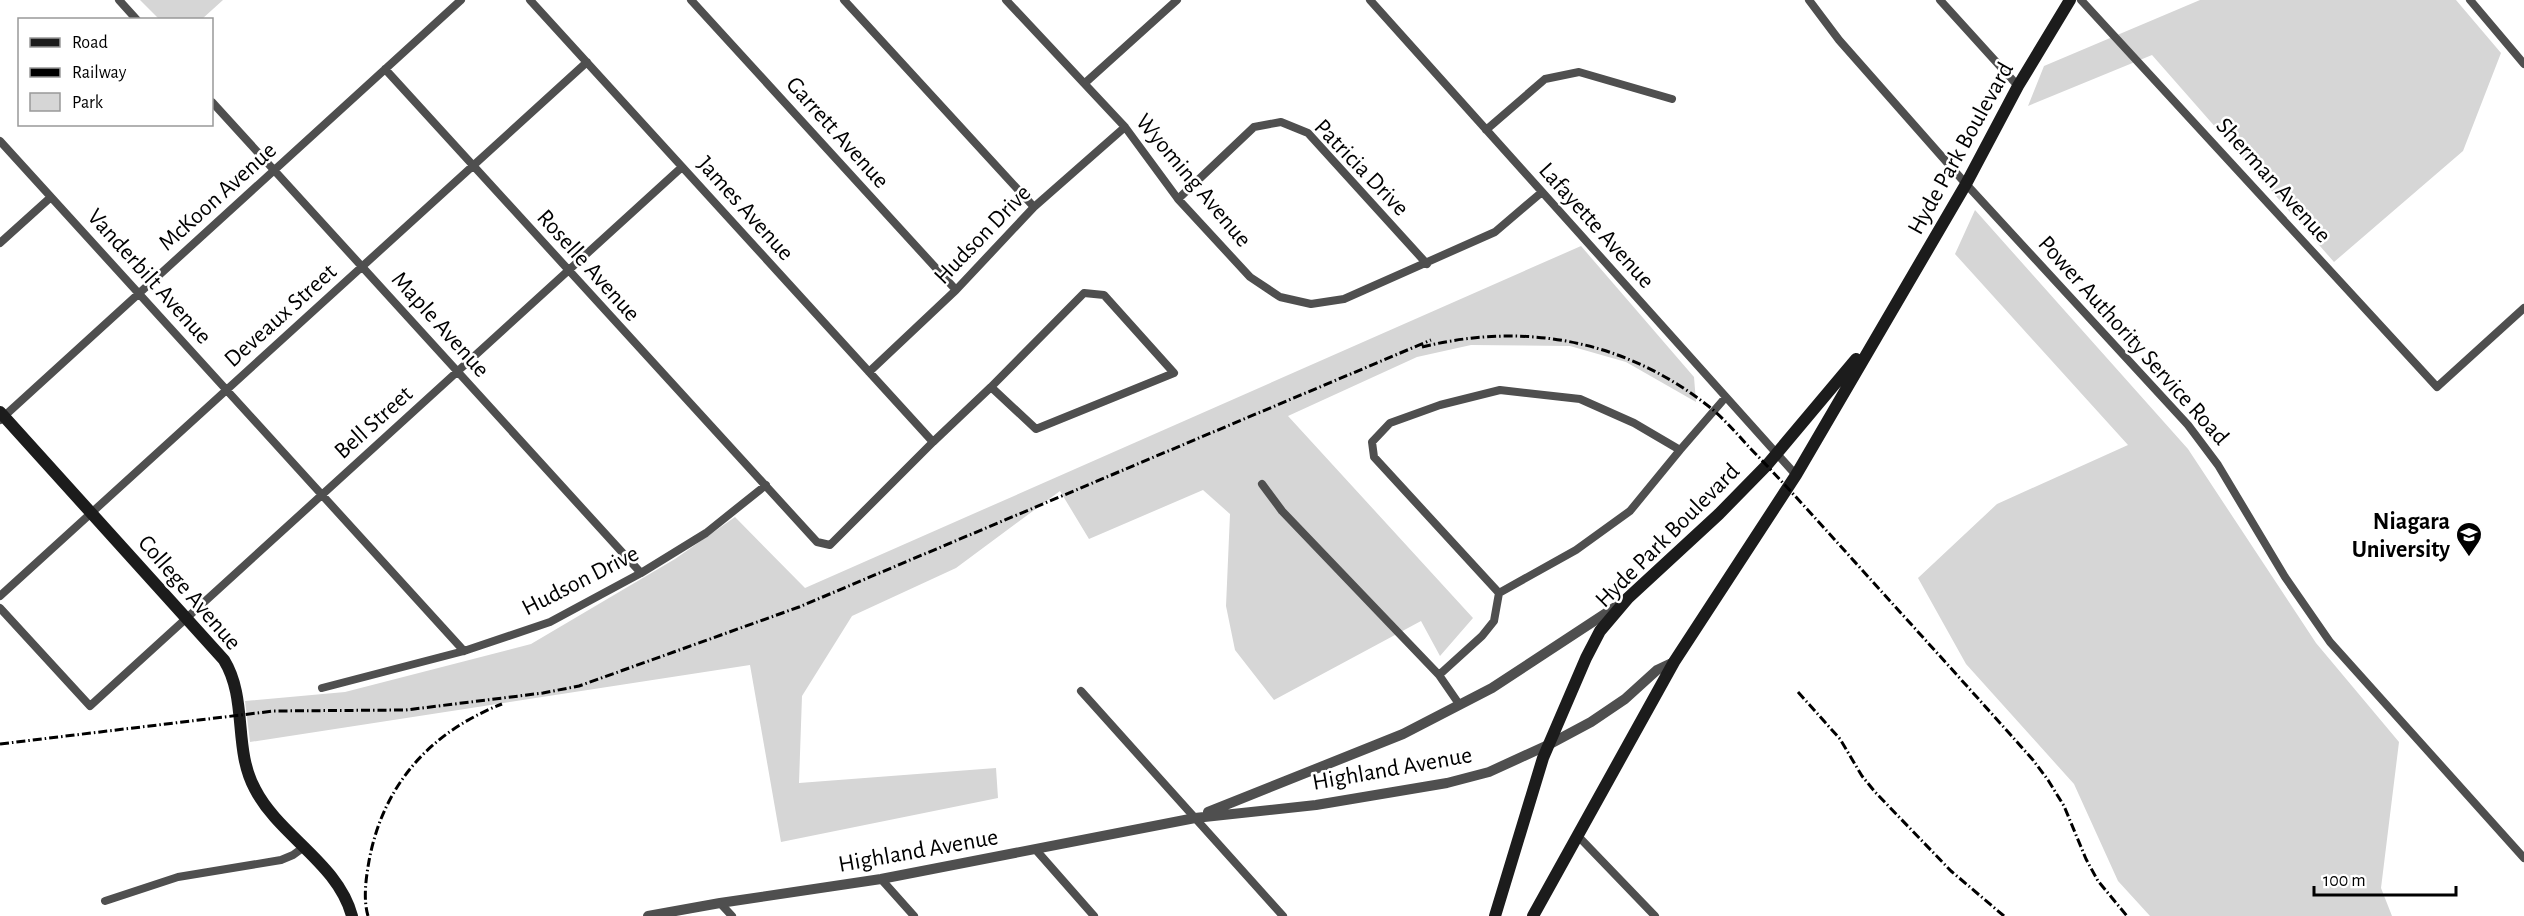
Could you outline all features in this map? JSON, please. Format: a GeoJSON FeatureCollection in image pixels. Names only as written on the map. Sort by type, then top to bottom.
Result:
{"type":"FeatureCollection","features":[{"type":"Feature","properties":{"kind":"main road","name":"Hyde Park Boulevard"},"geometry":{"type":"LineString","coordinates":[[1533,916],[1674,662],[1796,475],[1966,184],[2018,86],[2070,0]]}},
{"type":"Feature","properties":{"kind":"main road","name":"Hyde Park Boulevard"},"geometry":{"type":"LineString","coordinates":[[1495,916],[1526,809],[1548,745],[1600,631],[1628,598],[1719,514],[1777,454],[1830,393],[1888,317]]}},
{"type":"Feature","properties":{"kind":"main road","name":"College Avenue"},"geometry":{"type":"LineString","coordinates":[[1,416],[224,660],[232,675],[238,700],[246,765],[254,788],[265,804],[340,887],[352,916]]}},
{"type":"Feature","properties":{"kind":"street"},"geometry":{"type":"LineString","coordinates":[[119,0],[135,18]]}},
{"type":"Feature","properties":{"kind":"street","name":"McKoon Avenue"},"geometry":{"type":"LineString","coordinates":[[1,416],[139,294],[461,0]]}},
{"type":"Feature","properties":{"kind":"street","name":"James Avenue"},"geometry":{"type":"LineString","coordinates":[[530,0],[933,442]]}},
{"type":"Feature","properties":{"kind":"street","name":"Garrett Avenue"},"geometry":{"type":"LineString","coordinates":[[691,0],[956,290]]}},
{"type":"Feature","properties":{"kind":"street"},"geometry":{"type":"LineString","coordinates":[[844,0],[1034,207]]}},
{"type":"Feature","properties":{"kind":"street","name":"Wyoming Avenue"},"geometry":{"type":"LineString","coordinates":[[1006,0],[1125,127],[1178,199],[1250,277],[1280,297],[1311,304],[1344,299],[1495,232],[1542,192]]}},
{"type":"Feature","properties":{"kind":"street"},"geometry":{"type":"LineString","coordinates":[[1085,83],[1177,0]]}},
{"type":"Feature","properties":{"kind":"street","name":"Lafayette Avenue"},"geometry":{"type":"LineString","coordinates":[[1370,0],[1796,475]]}},
{"type":"Feature","properties":{"kind":"street","name":"Power Authority Service Road"},"geometry":{"type":"LineString","coordinates":[[1809,0],[1839,40],[1966,184],[2188,425],[2218,465],[2285,577],[2330,642],[2524,858]]}},
{"type":"Feature","properties":{"kind":"street"},"geometry":{"type":"LineString","coordinates":[[1940,0],[2018,86]]}},
{"type":"Feature","properties":{"kind":"street","name":"Sherman Avenue"},"geometry":{"type":"LineString","coordinates":[[2081,0],[2437,387],[2524,308]]}},
{"type":"Feature","properties":{"kind":"street"},"geometry":{"type":"LineString","coordinates":[[2470,0],[2524,64]]}},
{"type":"Feature","properties":{"kind":"street","name":"Deveaux Street"},"geometry":{"type":"LineString","coordinates":[[0,596],[587,62]]}},
{"type":"Feature","properties":{"kind":"street","name":"Roselle Avenue"},"geometry":{"type":"LineString","coordinates":[[385,69],[817,542],[830,545],[933,442]]}},
{"type":"Feature","properties":{"kind":"street"},"geometry":{"type":"LineString","coordinates":[[1486,130],[1545,78],[1579,72],[1672,99]]}},
{"type":"Feature","properties":{"kind":"street","name":"Maple Avenue"},"geometry":{"type":"LineString","coordinates":[[213,103],[641,573]]}},
{"type":"Feature","properties":{"kind":"street","name":"Patricia Drive"},"geometry":{"type":"LineString","coordinates":[[1178,199],[1254,127],[1281,122],[1308,133],[1427,264]]}},
{"type":"Feature","properties":{"kind":"street","name":"Hudson Drive"},"geometry":{"type":"LineString","coordinates":[[869,372],[956,290],[1034,207],[1125,127]]}},
{"type":"Feature","properties":{"kind":"street","name":"Vanderbilt Avenue"},"geometry":{"type":"LineString","coordinates":[[0,141],[464,651]]}},
{"type":"Feature","properties":{"kind":"street","name":"Bell Street"},"geometry":{"type":"LineString","coordinates":[[0,608],[90,706],[682,167]]}},
{"type":"Feature","properties":{"kind":"street"},"geometry":{"type":"LineString","coordinates":[[0,243],[51,197]]}},
{"type":"Feature","properties":{"kind":"street"},"geometry":{"type":"LineString","coordinates":[[933,442],[992,387],[1084,293],[1104,295],[1174,373],[1036,429],[992,387]]}},
{"type":"Feature","properties":{"kind":"street"},"geometry":{"type":"LineString","coordinates":[[1499,593],[1374,458],[1372,442],[1390,423],[1440,405],[1500,390],[1580,399],[1634,423],[1680,450]]}},
{"type":"Feature","properties":{"kind":"street"},"geometry":{"type":"LineString","coordinates":[[1499,593],[1576,550],[1630,511],[1725,398]]}},
{"type":"Feature","properties":{"kind":"street"},"geometry":{"type":"LineString","coordinates":[[1262,484],[1282,511],[1439,675],[1459,704]]}},
{"type":"Feature","properties":{"kind":"street","name":"Hudson Drive"},"geometry":{"type":"LineString","coordinates":[[322,688],[464,651],[550,622],[641,573],[706,533],[766,485]]}},
{"type":"Feature","properties":{"kind":"street"},"geometry":{"type":"LineString","coordinates":[[1439,675],[1482,636],[1494,621],[1499,593]]}},
{"type":"Feature","properties":{"kind":"street","name":"Highland Avenue"},"geometry":{"type":"LineString","coordinates":[[1195,818],[1374,747],[1492,688],[1628,598]]}},
{"type":"Feature","properties":{"kind":"street","name":"Highland Avenue"},"geometry":{"type":"LineString","coordinates":[[648,916],[881,879],[1195,818],[1316,805],[1447,783],[1490,772],[1548,745],[1591,722],[1625,699],[1658,670],[1674,662]]}},
{"type":"Feature","properties":{"kind":"street"},"geometry":{"type":"LineString","coordinates":[[1081,691],[1283,916]]}},
{"type":"Feature","properties":{"kind":"street"},"geometry":{"type":"LineString","coordinates":[[1577,835],[1655,916]]}},
{"type":"Feature","properties":{"kind":"street"},"geometry":{"type":"LineString","coordinates":[[105,901],[178,877],[280,860],[304,847]]}},
{"type":"Feature","properties":{"kind":"street"},"geometry":{"type":"LineString","coordinates":[[1036,850],[1090,915]]}},
{"type":"Feature","properties":{"kind":"street"},"geometry":{"type":"LineString","coordinates":[[881,879],[914,916]]}},
{"type":"Feature","properties":{"kind":"street"},"geometry":{"type":"LineString","coordinates":[[720,903],[732,916]]}},
{"type":"Feature","properties":{"kind":"green space"},"geometry":{"type":"Polygon","coordinates":[[[140,0],[223,0],[203,18],[158,18],[140,0]]]}},
{"type":"Feature","properties":{"kind":"green space"},"geometry":{"type":"Polygon","coordinates":[[[2200,0],[2456,0],[2501,53],[2463,151],[2334,262],[2152,55],[2028,106],[2044,66],[2200,0]]]}},
{"type":"Feature","properties":{"kind":"green space"},"geometry":{"type":"Polygon","coordinates":[[[1975,210],[2188,449],[2316,643],[2399,742],[2381,888],[2392,916],[2150,916],[2118,881],[2074,784],[1966,664],[1918,578],[1997,504],[2128,445],[1955,254],[1975,210]]]}},
{"type":"Feature","properties":{"kind":"green space"},"geometry":{"type":"Polygon","coordinates":[[[1581,246],[1694,377],[1696,402],[1626,362],[1570,346],[1471,345],[1417,357],[1288,416],[1473,618],[1440,656],[1421,621],[1274,700],[1235,650],[1226,606],[1230,514],[1203,490],[1089,539],[1060,491],[956,568],[852,616],[802,696],[799,783],[996,768],[998,798],[781,842],[750,665],[250,742],[245,701],[345,692],[531,644],[675,559],[735,517],[805,588],[1581,246]]]}},
{"type":"Feature","properties":{"kind":"railway"},"geometry":{"type":"LineString","coordinates":[[1422,347],[1461,339],[1500,336],[1538,337],[1575,343],[1611,353],[1646,367],[1680,386],[1712,409],[1798,500],[2033,760],[2064,806],[2086,859],[2098,881],[2127,916]]}},
{"type":"Feature","properties":{"kind":"railway"},"geometry":{"type":"LineString","coordinates":[[0,744],[274,711],[406,710],[543,693],[579,686],[799,607],[1431,340]]}},
{"type":"Feature","properties":{"kind":"railway"},"geometry":{"type":"LineString","coordinates":[[1798,692],[1840,739],[1862,776],[1875,792],[1951,871],[2004,916]]}},
{"type":"Feature","properties":{"kind":"railway"},"geometry":{"type":"LineString","coordinates":[[368,916],[365,896],[369,861],[376,834],[398,785],[432,746],[476,716],[502,704]]}},
{"type":"Feature","properties":{"kind":"place","name":"Niagara University"},"geometry":{"type":"Point","coordinates":[2469,558]}}]}
